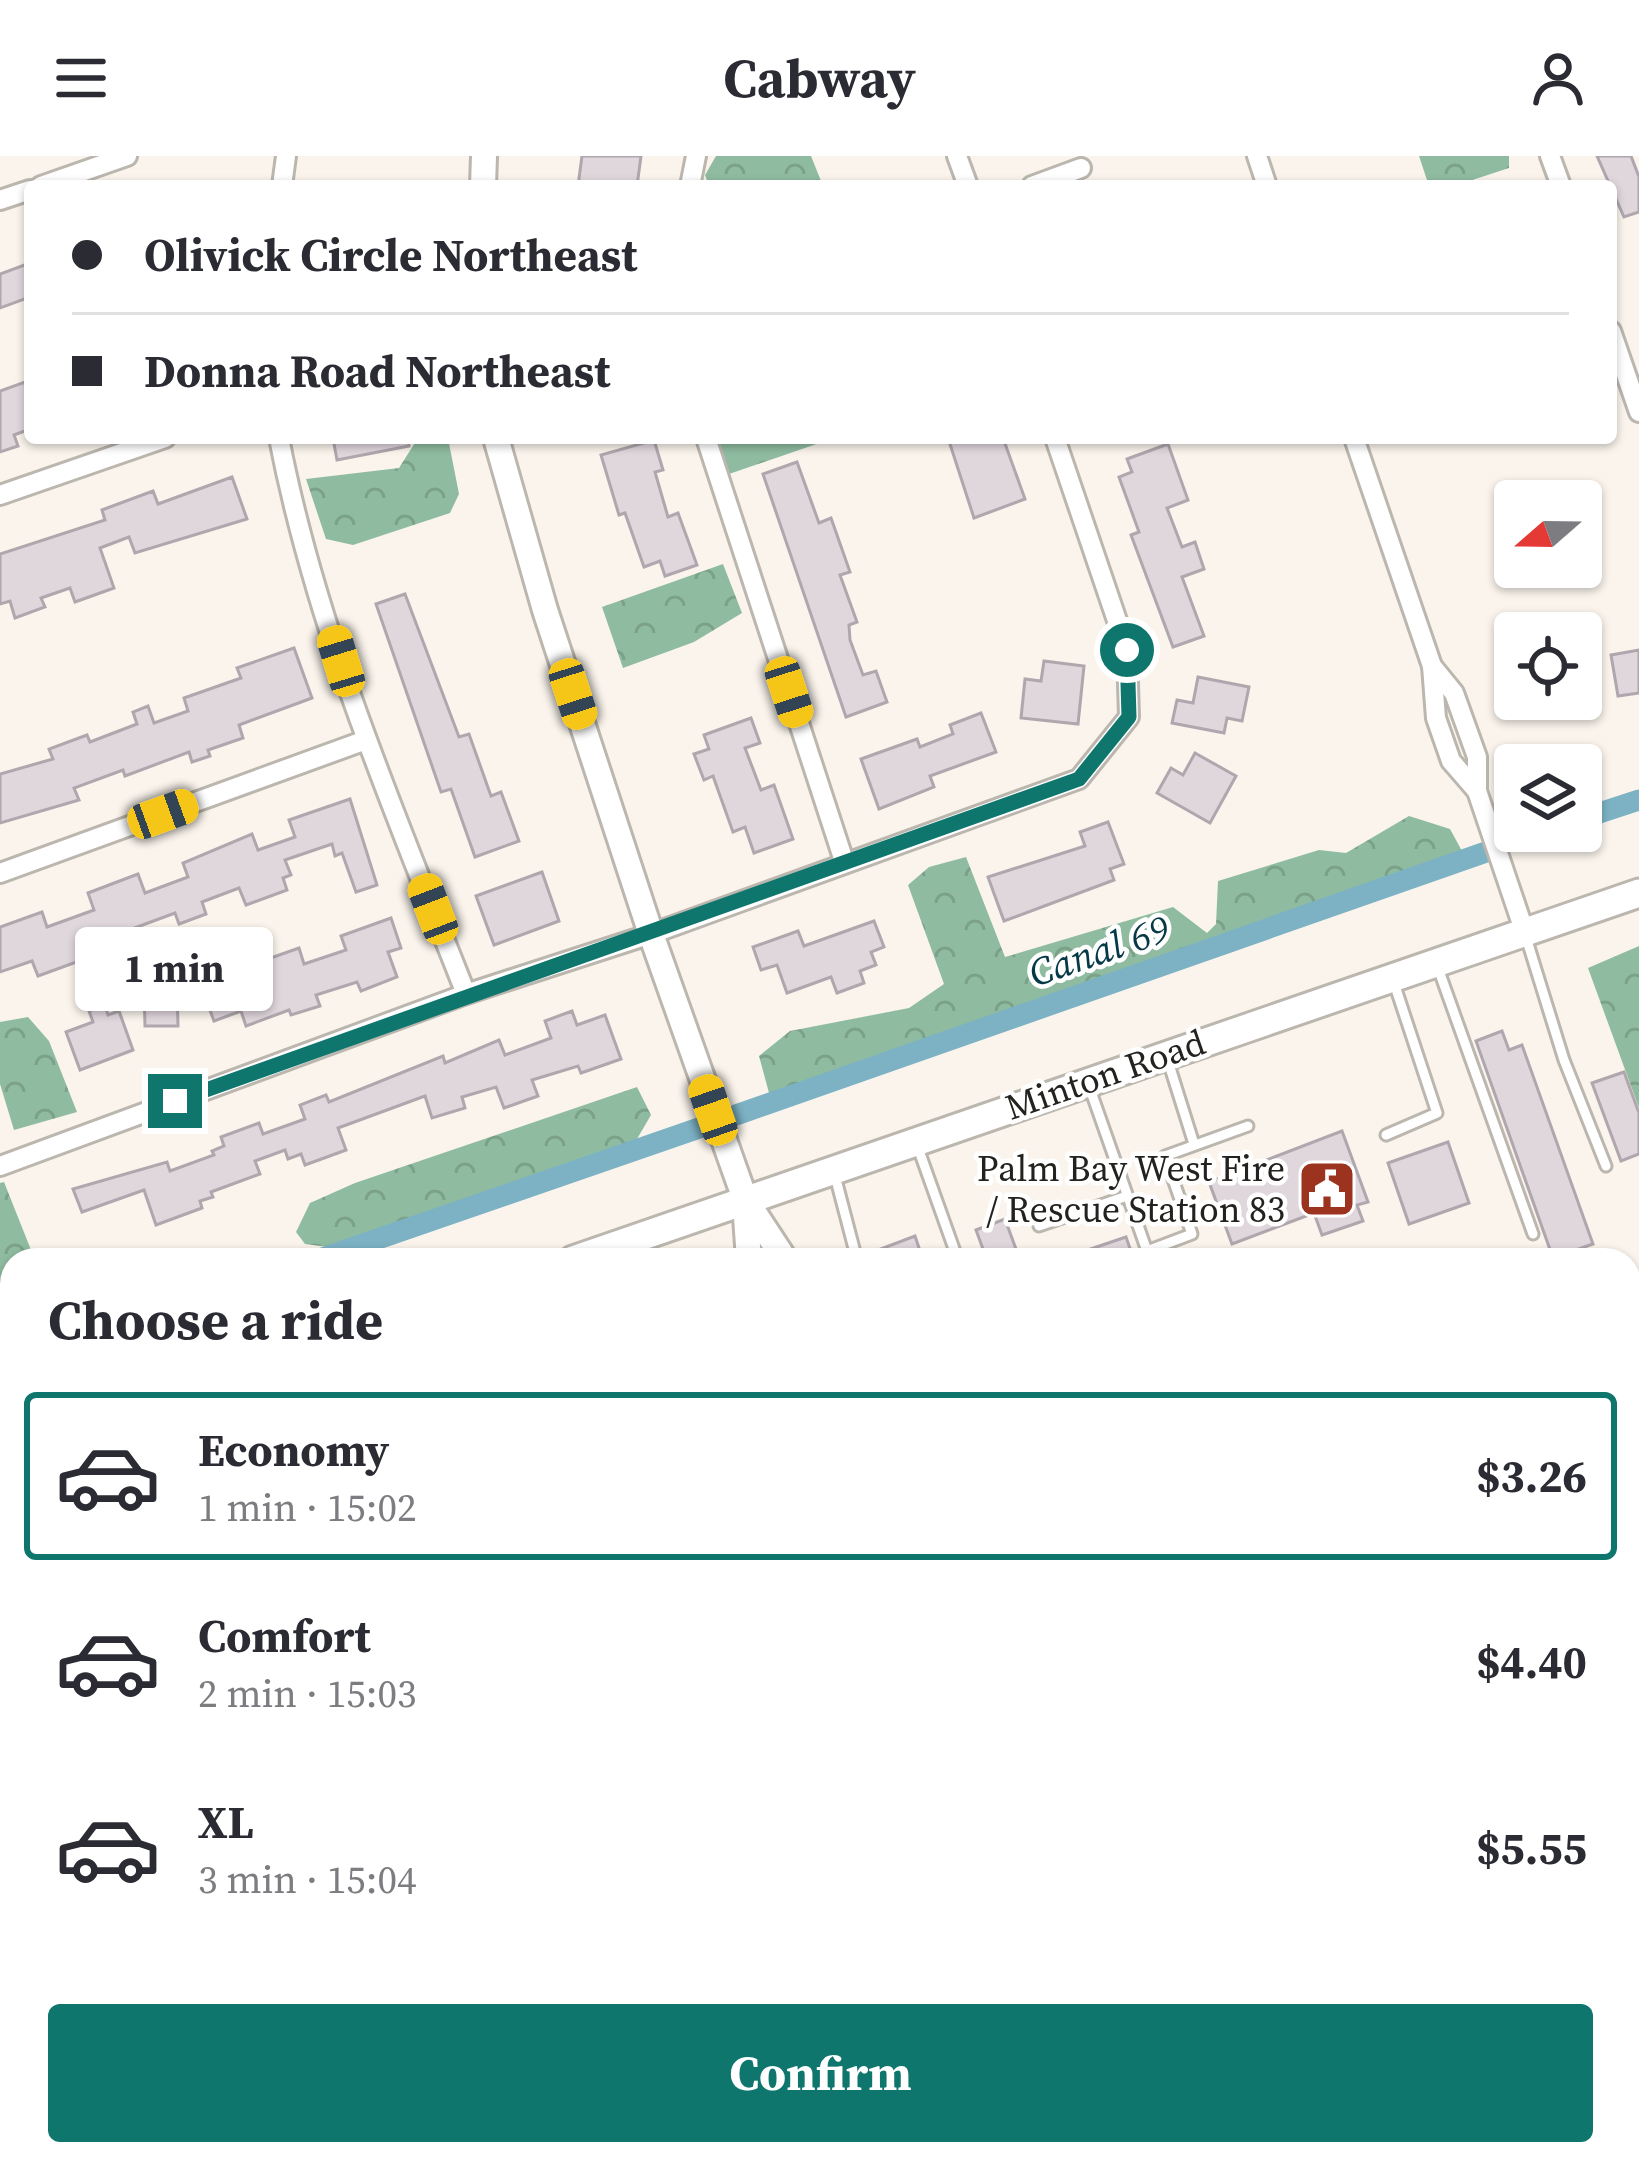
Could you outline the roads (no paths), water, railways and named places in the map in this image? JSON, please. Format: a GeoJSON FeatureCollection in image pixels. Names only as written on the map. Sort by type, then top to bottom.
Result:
{"type":"FeatureCollection","features":[{"type":"Feature","properties":{"kind":"main road","name":"Minton Road"},"geometry":{"type":"LineString","coordinates":[[607,1248],[1639,892]]}},
{"type":"Feature","properties":{"kind":"street"},"geometry":{"type":"LineString","coordinates":[[57,180],[127,156]]}},
{"type":"Feature","properties":{"kind":"street"},"geometry":{"type":"LineString","coordinates":[[1049,180],[1082,168]]}},
{"type":"Feature","properties":{"kind":"street"},"geometry":{"type":"LineString","coordinates":[[1617,348],[1639,412]]}},
{"type":"Feature","properties":{"kind":"street"},"geometry":{"type":"LineString","coordinates":[[0,495],[148,444]]}},
{"type":"Feature","properties":{"kind":"street"},"geometry":{"type":"LineString","coordinates":[[280,444],[292,503],[367,740],[466,994]]}},
{"type":"Feature","properties":{"kind":"street"},"geometry":{"type":"LineString","coordinates":[[498,444],[545,610],[651,934],[745,1199],[777,1248]]}},
{"type":"Feature","properties":{"kind":"street"},"geometry":{"type":"LineString","coordinates":[[708,444],[844,861]]}},
{"type":"Feature","properties":{"kind":"street"},"geometry":{"type":"LineString","coordinates":[[0,1166],[466,994],[651,934],[1079,779],[1129,717],[1127,650],[1057,444]]}},
{"type":"Feature","properties":{"kind":"street"},"geometry":{"type":"LineString","coordinates":[[1356,444],[1432,666],[1431,703],[1442,736],[1451,761],[1477,791]]}},
{"type":"Feature","properties":{"kind":"street"},"geometry":{"type":"LineString","coordinates":[[1432,666],[1447,681],[1477,757],[1477,791],[1523,930]]}},
{"type":"Feature","properties":{"kind":"street"},"geometry":{"type":"LineString","coordinates":[[1442,736],[1466,728]]}},
{"type":"Feature","properties":{"kind":"street"},"geometry":{"type":"LineString","coordinates":[[0,873],[367,740]]}},
{"type":"Feature","properties":{"kind":"street"},"geometry":{"type":"LineString","coordinates":[[745,1199],[748,1248]]}},
{"type":"Feature","properties":{"kind":"lane"},"geometry":{"type":"LineString","coordinates":[[1523,930],[1564,1060],[1606,1166]]}},
{"type":"Feature","properties":{"kind":"lane"},"geometry":{"type":"LineString","coordinates":[[1435,960],[1533,1234]]}},
{"type":"Feature","properties":{"kind":"lane"},"geometry":{"type":"LineString","coordinates":[[1386,1135],[1437,1113],[1391,975]]}},
{"type":"Feature","properties":{"kind":"lane"},"geometry":{"type":"LineString","coordinates":[[1165,1053],[1194,1144]]}},
{"type":"Feature","properties":{"kind":"lane"},"geometry":{"type":"LineString","coordinates":[[1087,1081],[1146,1248]]}},
{"type":"Feature","properties":{"kind":"lane"},"geometry":{"type":"LineString","coordinates":[[1155,1248],[1192,1234],[1165,1156],[1248,1126]]}},
{"type":"Feature","properties":{"kind":"lane"},"geometry":{"type":"LineString","coordinates":[[915,1140],[954,1248]]}},
{"type":"Feature","properties":{"kind":"lane"},"geometry":{"type":"LineString","coordinates":[[833,1168],[854,1248]]}},
{"type":"Feature","properties":{"kind":"lane"},"geometry":{"type":"LineString","coordinates":[[1039,1226],[1127,1196]]}},
{"type":"Feature","properties":{"kind":"waterway","name":"Canal 69"},"geometry":{"type":"LineString","coordinates":[[1602,812],[1639,800]]}},
{"type":"Feature","properties":{"kind":"waterway","name":"Canal 69"},"geometry":{"type":"LineString","coordinates":[[736,1115],[1486,852]]}},
{"type":"Feature","properties":{"kind":"waterway","name":"Canal 69"},"geometry":{"type":"LineString","coordinates":[[352,1248],[702,1127]]}},
{"type":"Feature","properties":{"kind":"place","name":"Palm Bay West Fire / Rescue Station 83"},"geometry":{"type":"Point","coordinates":[1327,1189]}}]}
